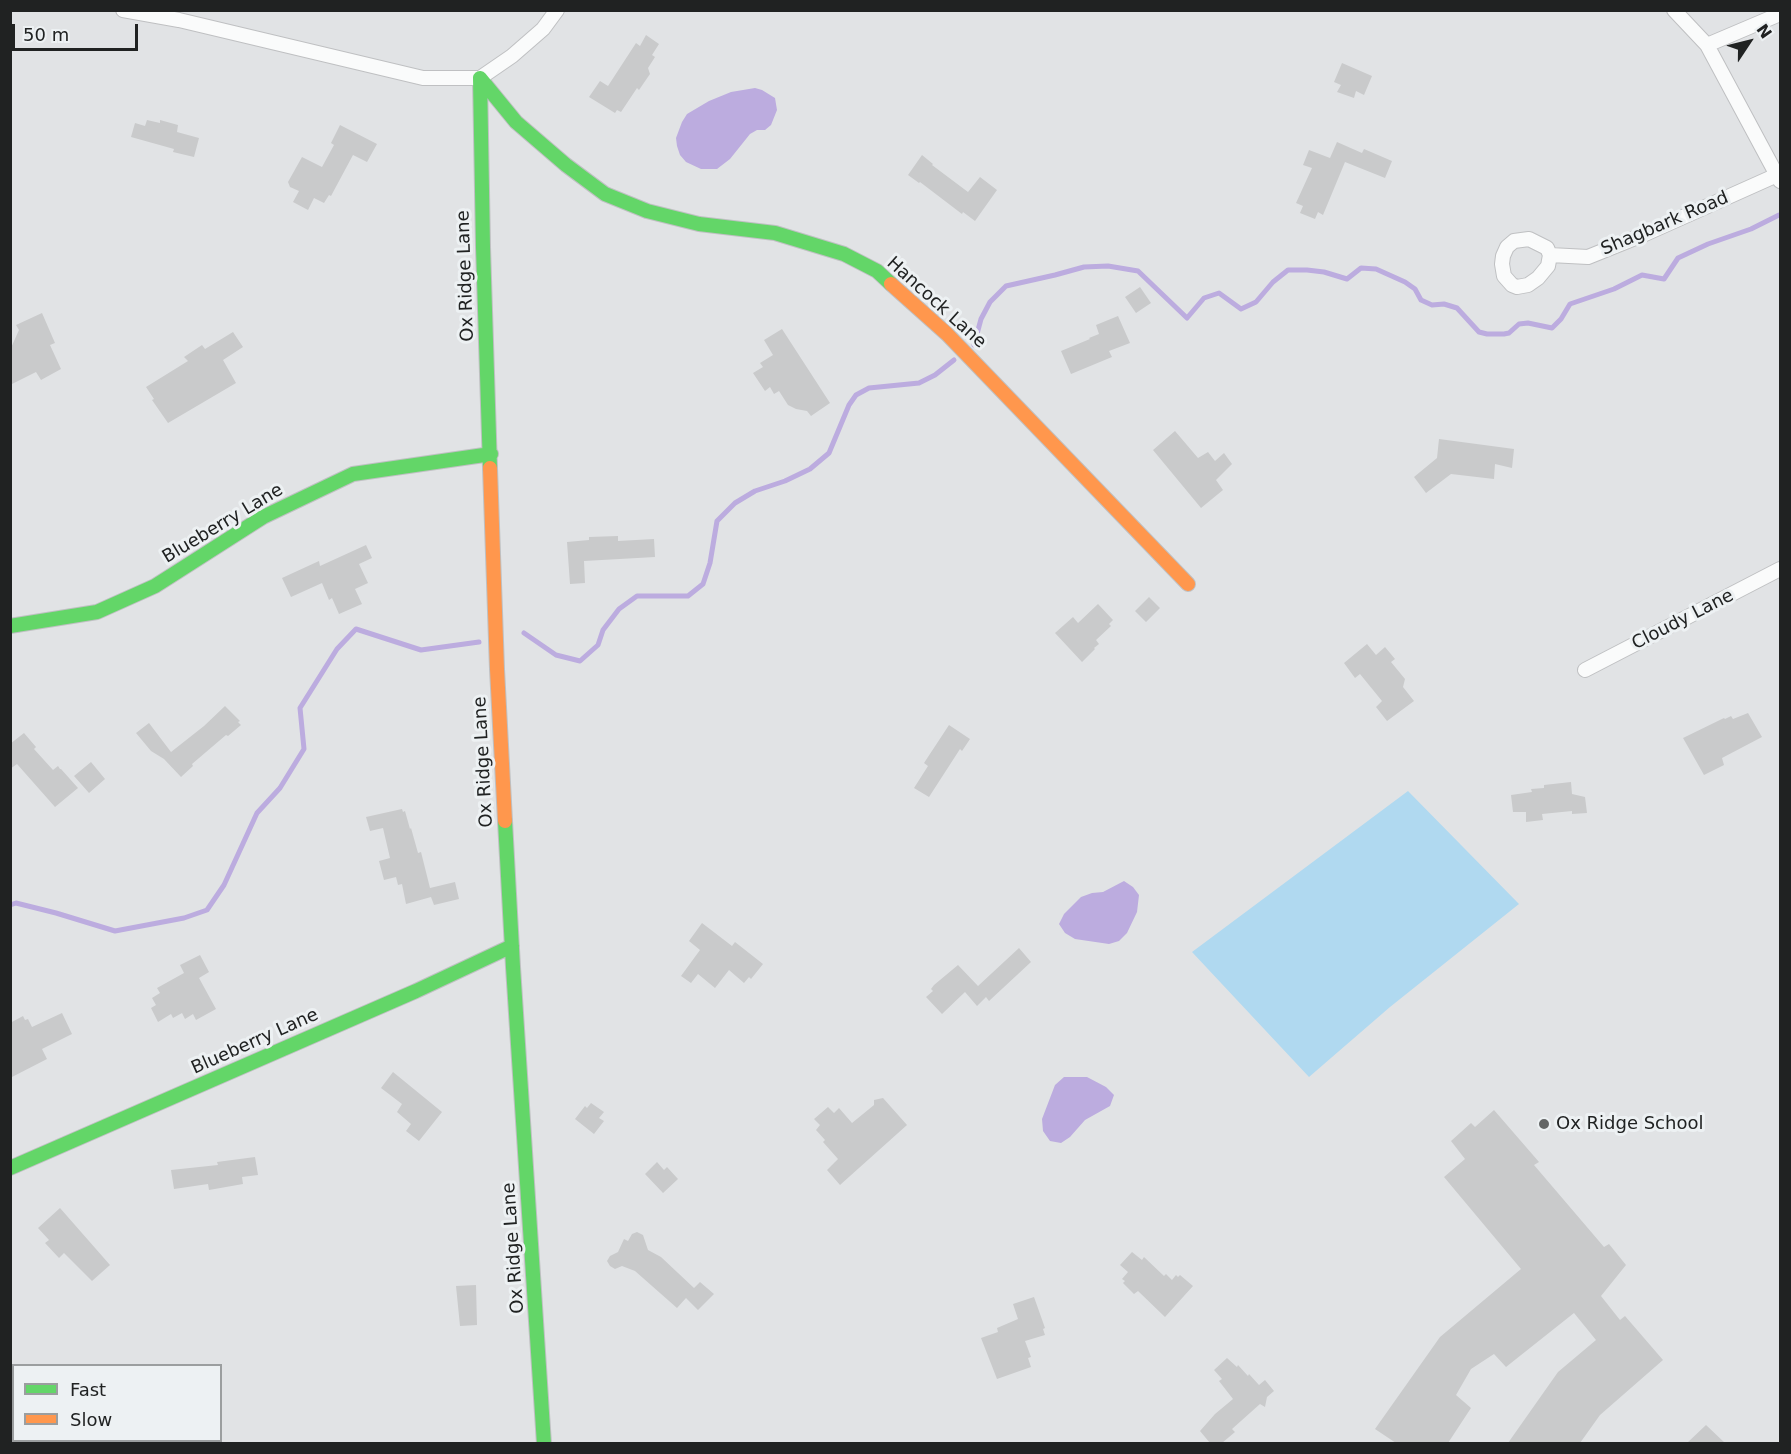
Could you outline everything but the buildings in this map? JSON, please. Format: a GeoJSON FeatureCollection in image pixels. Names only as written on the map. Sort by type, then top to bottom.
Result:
{"type":"FeatureCollection","features":[{"type":"Feature","properties":{"kind":"street"},"geometry":{"type":"LineString","coordinates":[[123,10],[178,20],[423,78],[480,78],[512,56],[543,29],[557,10]]}},
{"type":"Feature","properties":{"kind":"street"},"geometry":{"type":"LineString","coordinates":[[1674,10],[1707,45],[1779,178]]}},
{"type":"Feature","properties":{"kind":"street"},"geometry":{"type":"LineString","coordinates":[[1707,45],[1780,14]]}},
{"type":"Feature","properties":{"kind":"street","name":"Ox Ridge Lane"},"geometry":{"type":"LineString","coordinates":[[480,78],[497,669],[512,946],[544,1443]]}},
{"type":"Feature","properties":{"kind":"street","name":"Hancock Lane"},"geometry":{"type":"LineString","coordinates":[[480,78],[516,122],[566,165],[605,194],[647,211],[699,224],[774,233],[844,254],[877,271],[947,334],[1188,584]]}},
{"type":"Feature","properties":{"kind":"street","name":"Shagbark Road"},"geometry":{"type":"LineString","coordinates":[[1550,255],[1588,257],[1779,178]]}},
{"type":"Feature","properties":{"kind":"street","name":"Blueberry Lane"},"geometry":{"type":"LineString","coordinates":[[10,626],[97,612],[155,586],[263,517],[353,474],[490,454]]}},
{"type":"Feature","properties":{"kind":"street","name":"Cloudy Lane"},"geometry":{"type":"LineString","coordinates":[[1585,670],[1780,569]]}},
{"type":"Feature","properties":{"kind":"street","name":"Blueberry Lane"},"geometry":{"type":"LineString","coordinates":[[10,1168],[416,991],[512,946]]}},
{"type":"Feature","properties":{"kind":"shaded area"},"geometry":{"type":"Polygon","coordinates":[[[755,88],[775,98],[777,110],[771,125],[765,130],[757,130],[750,134],[730,159],[717,169],[701,169],[686,162],[680,155],[676,138],[687,114],[731,92],[755,88]]]}},
{"type":"Feature","properties":{"kind":"shaded area"},"geometry":{"type":"Polygon","coordinates":[[[1408,791],[1519,904],[1390,1007],[1309,1077],[1192,952],[1408,791]]]}},
{"type":"Feature","properties":{"kind":"shaded area"},"geometry":{"type":"Polygon","coordinates":[[[1124,881],[1139,895],[1137,912],[1127,933],[1119,941],[1109,944],[1075,939],[1065,933],[1059,924],[1064,914],[1081,897],[1103,892],[1124,881]]]}},
{"type":"Feature","properties":{"kind":"shaded area"},"geometry":{"type":"Polygon","coordinates":[[[1064,1077],[1087,1077],[1106,1087],[1114,1095],[1110,1106],[1085,1120],[1070,1137],[1061,1143],[1050,1141],[1043,1131],[1042,1119],[1055,1085],[1064,1077]]]}},
{"type":"Feature","properties":{"kind":"waterway"},"geometry":{"type":"LineString","coordinates":[[974,345],[981,319],[990,302],[1006,286],[1084,267],[1108,266],[1138,271],[1187,318],[1204,298],[1219,293],[1241,309],[1256,302],[1273,282],[1288,270],[1324,272],[1347,279],[1361,268],[1376,269],[1405,282],[1415,289],[1421,300],[1432,305],[1444,304],[1457,308],[1479,332],[1504,334],[1509,333],[1519,324],[1528,323],[1552,328],[1570,304],[1614,289],[1642,275],[1664,279],[1678,258],[1708,244],[1751,229],[1779,215]]}},
{"type":"Feature","properties":{"kind":"waterway"},"geometry":{"type":"LineString","coordinates":[[524,633],[556,655],[580,661],[598,645],[603,630],[619,609],[637,596],[688,596],[703,584],[710,563],[717,521],[735,503],[755,491],[785,481],[810,469],[829,453],[849,405],[856,395],[869,388],[919,383],[935,375],[954,360]]}},
{"type":"Feature","properties":{"kind":"waterway"},"geometry":{"type":"LineString","coordinates":[[10,905],[16,903],[115,931],[184,918],[207,910],[224,885],[257,813],[280,788],[304,749],[300,708],[337,649],[356,629],[421,650],[479,642]]}},
{"type":"Feature","properties":{"kind":"traffic: fast"},"geometry":{"type":"LineString","coordinates":[[480,78],[490,468]]}},
{"type":"Feature","properties":{"kind":"traffic: fast"},"geometry":{"type":"LineString","coordinates":[[480,78],[516,122],[566,165],[605,194],[647,211],[699,224],[775,233],[844,254],[877,271],[891,284]]}},
{"type":"Feature","properties":{"kind":"traffic: fast"},"geometry":{"type":"LineString","coordinates":[[10,626],[97,612],[155,586],[263,517],[353,474],[491,454]]}},
{"type":"Feature","properties":{"kind":"traffic: fast"},"geometry":{"type":"LineString","coordinates":[[505,821],[544,1444]]}},
{"type":"Feature","properties":{"kind":"traffic: fast"},"geometry":{"type":"LineString","coordinates":[[10,1168],[416,991],[512,946]]}},
{"type":"Feature","properties":{"kind":"traffic: slow"},"geometry":{"type":"LineString","coordinates":[[891,284],[947,334],[1188,584]]}},
{"type":"Feature","properties":{"kind":"traffic: slow"},"geometry":{"type":"LineString","coordinates":[[490,468],[505,821]]}},
{"type":"Feature","properties":{"kind":"place","name":"Ox Ridge School"},"geometry":{"type":"Point","coordinates":[1544,1124]}}]}
